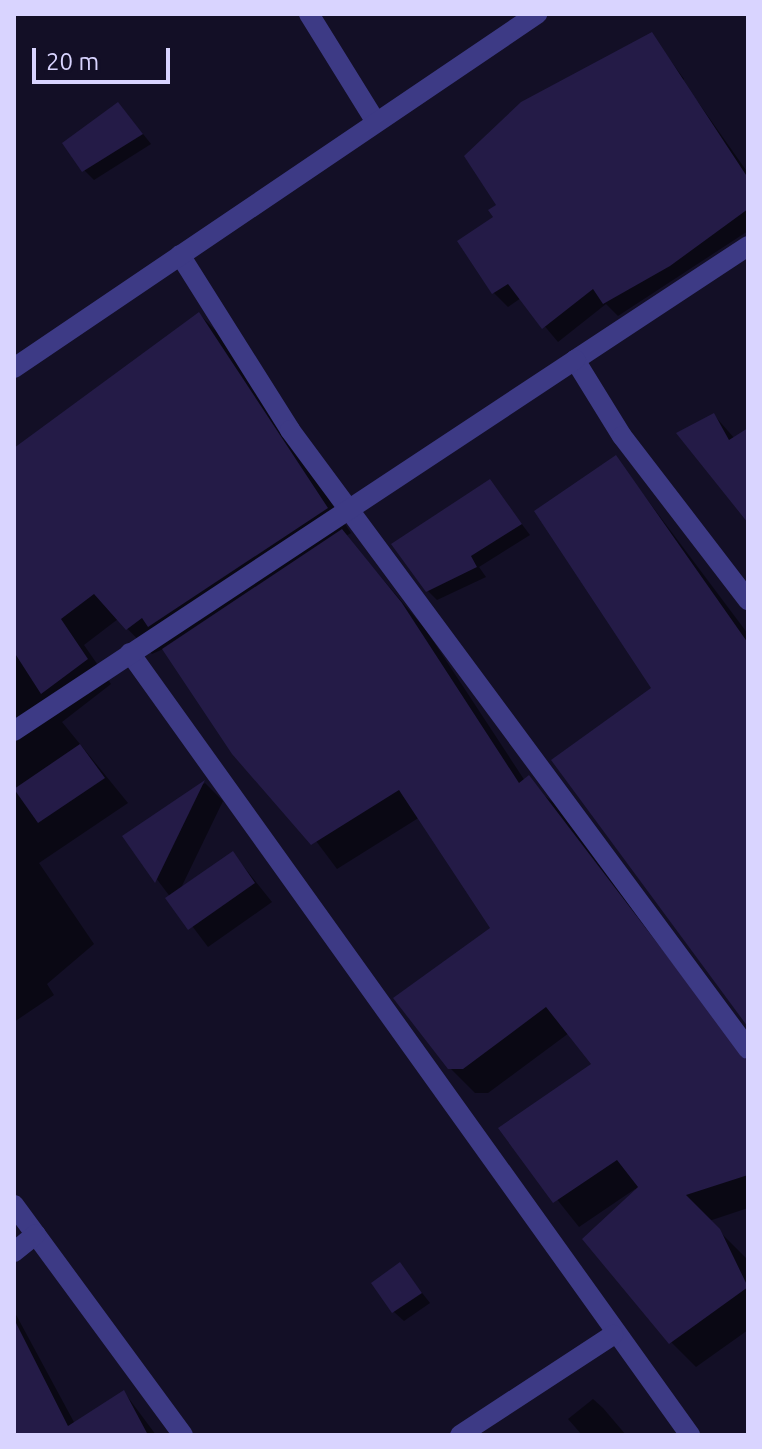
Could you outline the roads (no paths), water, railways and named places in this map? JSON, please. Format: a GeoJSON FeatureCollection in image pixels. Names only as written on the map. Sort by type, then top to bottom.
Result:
{"type":"FeatureCollection","features":[{"type":"Feature","properties":{"kind":"street"},"geometry":{"type":"LineString","coordinates":[[309,14],[376,122]]}},
{"type":"Feature","properties":{"kind":"street"},"geometry":{"type":"LineString","coordinates":[[14,368],[537,14]]}},
{"type":"Feature","properties":{"kind":"street"},"geometry":{"type":"LineString","coordinates":[[14,731],[347,506],[748,246]]}},
{"type":"Feature","properties":{"kind":"street"},"geometry":{"type":"LineString","coordinates":[[180,255],[347,506],[748,1049]]}},
{"type":"Feature","properties":{"kind":"street"},"geometry":{"type":"LineString","coordinates":[[575,360],[622,436],[746,591]]}},
{"type":"Feature","properties":{"kind":"street"},"geometry":{"type":"LineString","coordinates":[[130,653],[613,1335],[690,1435]]}},
{"type":"Feature","properties":{"kind":"street"},"geometry":{"type":"LineString","coordinates":[[14,1205],[183,1435]]}},
{"type":"Feature","properties":{"kind":"street"},"geometry":{"type":"LineString","coordinates":[[14,1252],[36,1234]]}},
{"type":"Feature","properties":{"kind":"street"},"geometry":{"type":"LineString","coordinates":[[460,1435],[613,1335]]}}]}
